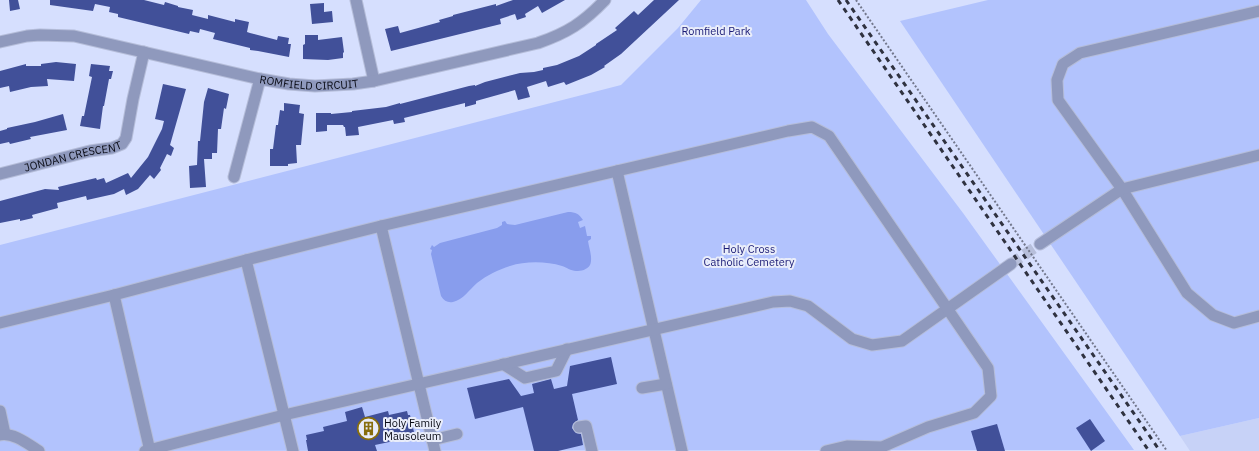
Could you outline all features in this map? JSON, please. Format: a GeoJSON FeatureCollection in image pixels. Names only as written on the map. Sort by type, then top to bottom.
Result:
{"type":"FeatureCollection","features":[{"type":"Feature","properties":{"kind":"street"},"geometry":{"type":"LineString","coordinates":[[356,0],[374,81]]}},
{"type":"Feature","properties":{"kind":"street","name":"ROMFIELD CIRCUIT"},"geometry":{"type":"LineString","coordinates":[[0,42],[27,36],[63,34],[91,39],[260,79],[289,84],[334,86],[374,81],[538,43],[556,37],[571,29],[583,21],[605,0]]}},
{"type":"Feature","properties":{"kind":"street"},"geometry":{"type":"LineString","coordinates":[[1259,11],[1080,53],[1063,64],[1057,80],[1058,100],[1122,189],[1187,293],[1213,315],[1234,323],[1259,316]]}},
{"type":"Feature","properties":{"kind":"street","name":"JONDAN CRESCENT"},"geometry":{"type":"LineString","coordinates":[[0,174],[90,151],[112,148],[122,144],[127,134],[133,99],[144,52]]}},
{"type":"Feature","properties":{"kind":"street"},"geometry":{"type":"LineString","coordinates":[[234,177],[260,79]]}},
{"type":"Feature","properties":{"kind":"street"},"geometry":{"type":"LineString","coordinates":[[0,323],[381,226],[788,131],[812,127],[829,136],[988,368],[991,396],[974,413],[928,427],[886,449],[847,446],[826,451]]}},
{"type":"Feature","properties":{"kind":"street"},"geometry":{"type":"LineString","coordinates":[[1040,244],[1122,189],[1259,155]]}},
{"type":"Feature","properties":{"kind":"street"},"geometry":{"type":"LineString","coordinates":[[617,171],[682,451]]}},
{"type":"Feature","properties":{"kind":"street"},"geometry":{"type":"LineString","coordinates":[[381,226],[420,383],[435,451]]}},
{"type":"Feature","properties":{"kind":"street"},"geometry":{"type":"LineString","coordinates":[[246,260],[292,451]]}},
{"type":"Feature","properties":{"kind":"street"},"geometry":{"type":"LineString","coordinates":[[114,295],[148,451],[284,415],[774,302],[790,301],[808,306],[852,339],[872,345],[902,341],[1011,264]]}},
{"type":"Feature","properties":{"kind":"street"},"geometry":{"type":"LineString","coordinates":[[503,364],[525,378],[556,371],[567,349]]}},
{"type":"Feature","properties":{"kind":"street"},"geometry":{"type":"LineString","coordinates":[[642,388],[666,384]]}},
{"type":"Feature","properties":{"kind":"street"},"geometry":{"type":"LineString","coordinates":[[0,412],[3,434],[20,439],[39,451]]}},
{"type":"Feature","properties":{"kind":"street"},"geometry":{"type":"LineString","coordinates":[[579,427],[586,426],[592,451]]}},
{"type":"Feature","properties":{"kind":"street"},"geometry":{"type":"LineString","coordinates":[[432,440],[457,434]]}},
{"type":"Feature","properties":{"kind":"path"},"geometry":{"type":"LineString","coordinates":[[856,0],[1167,451]]}},
{"type":"Feature","properties":{"kind":"shaded area"},"geometry":{"type":"Polygon","coordinates":[[[568,212],[575,213],[580,216],[583,220],[578,222],[580,228],[585,226],[587,236],[591,236],[591,239],[588,241],[591,262],[587,268],[576,271],[562,266],[542,262],[516,264],[501,269],[477,283],[457,301],[448,302],[443,299],[431,254],[432,250],[430,249],[432,245],[434,247],[440,243],[497,228],[502,225],[502,222],[505,221],[507,224],[515,225],[568,212]]]}},
{"type":"Feature","properties":{"kind":"shaded area"},"geometry":{"type":"Polygon","coordinates":[[[1259,418],[1259,451],[1190,451],[1180,436],[1259,418]]]}},
{"type":"Feature","properties":{"kind":"green space","name":"Holy Cross Catholic Cemetery"},"geometry":{"type":"Polygon","coordinates":[[[701,0],[806,0],[828,34],[963,213],[1134,450],[0,451],[0,245],[621,85],[678,28],[701,0]]]}},
{"type":"Feature","properties":{"kind":"green space"},"geometry":{"type":"Polygon","coordinates":[[[988,0],[1259,0],[1259,418],[1180,436],[900,21],[988,0]]]}},
{"type":"Feature","properties":{"kind":"building"},"geometry":{"type":"Polygon","coordinates":[[[9,0],[18,0],[20,9],[10,11],[9,0]]]}},
{"type":"Feature","properties":{"kind":"building"},"geometry":{"type":"Polygon","coordinates":[[[50,0],[144,0],[164,5],[165,2],[178,7],[193,10],[192,15],[208,19],[208,15],[235,22],[235,19],[249,22],[247,32],[277,40],[278,36],[289,38],[288,44],[291,44],[289,57],[250,50],[250,48],[213,39],[215,33],[200,29],[199,33],[190,31],[189,34],[118,17],[118,14],[109,12],[110,7],[95,4],[93,11],[50,5],[50,0]]]}},
{"type":"Feature","properties":{"kind":"building"},"geometry":{"type":"Polygon","coordinates":[[[513,0],[565,0],[542,13],[538,6],[525,14],[526,17],[517,20],[515,14],[500,19],[501,24],[391,51],[385,29],[398,26],[400,33],[440,22],[439,20],[453,15],[496,4],[496,6],[513,0]]]}},
{"type":"Feature","properties":{"kind":"building"},"geometry":{"type":"Polygon","coordinates":[[[654,0],[679,0],[621,54],[604,66],[605,67],[591,75],[566,85],[564,82],[548,87],[546,81],[527,87],[530,97],[518,100],[515,90],[476,101],[476,104],[465,107],[465,103],[404,118],[405,122],[394,124],[393,120],[358,127],[359,135],[346,136],[345,127],[343,125],[327,125],[327,131],[316,132],[316,113],[331,114],[386,107],[469,86],[475,86],[520,73],[543,70],[543,68],[557,65],[579,56],[596,45],[617,30],[615,28],[634,11],[638,15],[654,0]]]}},
{"type":"Feature","properties":{"kind":"building"},"geometry":{"type":"Polygon","coordinates":[[[324,3],[324,12],[332,11],[333,22],[312,24],[310,4],[324,3]]]}},
{"type":"Feature","properties":{"kind":"building"},"geometry":{"type":"Polygon","coordinates":[[[305,35],[318,35],[318,40],[342,37],[344,52],[343,58],[328,60],[303,59],[305,35]]]}},
{"type":"Feature","properties":{"kind":"building"},"geometry":{"type":"Polygon","coordinates":[[[56,62],[76,64],[74,81],[47,79],[48,86],[31,87],[10,92],[9,86],[0,88],[0,71],[26,64],[26,66],[41,66],[41,64],[56,62]]]}},
{"type":"Feature","properties":{"kind":"building"},"geometry":{"type":"Polygon","coordinates":[[[91,64],[110,66],[109,71],[113,71],[111,79],[109,79],[100,129],[80,126],[82,116],[84,116],[92,77],[89,76],[91,64]]]}},
{"type":"Feature","properties":{"kind":"building"},"geometry":{"type":"Polygon","coordinates":[[[163,84],[186,89],[170,145],[174,148],[171,156],[167,154],[160,168],[161,170],[154,179],[150,175],[138,189],[126,195],[124,189],[114,194],[87,200],[86,196],[57,203],[58,208],[32,215],[33,218],[0,223],[0,201],[45,189],[59,190],[58,187],[96,178],[97,180],[104,178],[106,183],[128,173],[131,178],[148,157],[162,129],[164,121],[155,119],[163,84]]]}},
{"type":"Feature","properties":{"kind":"building"},"geometry":{"type":"Polygon","coordinates":[[[208,88],[229,94],[226,109],[224,108],[221,129],[218,129],[217,153],[212,153],[212,159],[204,159],[206,187],[190,188],[189,166],[197,165],[198,141],[200,141],[204,102],[208,88]]]}},
{"type":"Feature","properties":{"kind":"building"},"geometry":{"type":"Polygon","coordinates":[[[284,103],[300,105],[299,113],[304,114],[301,145],[296,145],[297,163],[288,164],[288,166],[270,166],[270,149],[273,149],[276,125],[278,125],[280,110],[284,111],[284,103]]]}},
{"type":"Feature","properties":{"kind":"building"},"geometry":{"type":"Polygon","coordinates":[[[63,114],[67,130],[30,137],[31,139],[10,144],[9,142],[0,144],[0,131],[63,114]]]}},
{"type":"Feature","properties":{"kind":"building"},"geometry":{"type":"Polygon","coordinates":[[[611,357],[617,384],[572,394],[578,420],[573,424],[572,428],[576,433],[581,434],[583,445],[558,451],[534,451],[523,407],[475,419],[467,388],[509,379],[521,396],[534,393],[532,384],[551,379],[554,389],[567,386],[570,366],[611,357]]]}},
{"type":"Feature","properties":{"kind":"building","name":"Holy Family Mausoleum"},"geometry":{"type":"Polygon","coordinates":[[[362,407],[365,417],[388,411],[389,415],[407,411],[408,415],[410,415],[414,432],[412,432],[413,437],[375,445],[377,451],[308,451],[306,435],[324,431],[323,427],[347,421],[345,412],[362,407]]]}},
{"type":"Feature","properties":{"kind":"building"},"geometry":{"type":"Polygon","coordinates":[[[1090,419],[1105,441],[1091,451],[1076,428],[1090,419]]]}},
{"type":"Feature","properties":{"kind":"building"},"geometry":{"type":"Polygon","coordinates":[[[997,424],[1005,451],[977,451],[971,431],[997,424]]]}},
{"type":"Feature","properties":{"kind":"tunnel"},"geometry":{"type":"LineString","coordinates":[[1011,264],[1040,244]]}},
{"type":"Feature","properties":{"kind":"railway"},"geometry":{"type":"LineString","coordinates":[[838,0],[1149,451]]}},
{"type":"Feature","properties":{"kind":"railway"},"geometry":{"type":"LineString","coordinates":[[846,0],[1160,451]]}},
{"type":"Feature","properties":{"kind":"place","name":"Holy Family Mausoleum"},"geometry":{"type":"Point","coordinates":[368,429]}},
{"type":"Feature","properties":{"kind":"park label","name":"Romfield Park"},"geometry":{"type":"Point","coordinates":[716,31]}}]}
